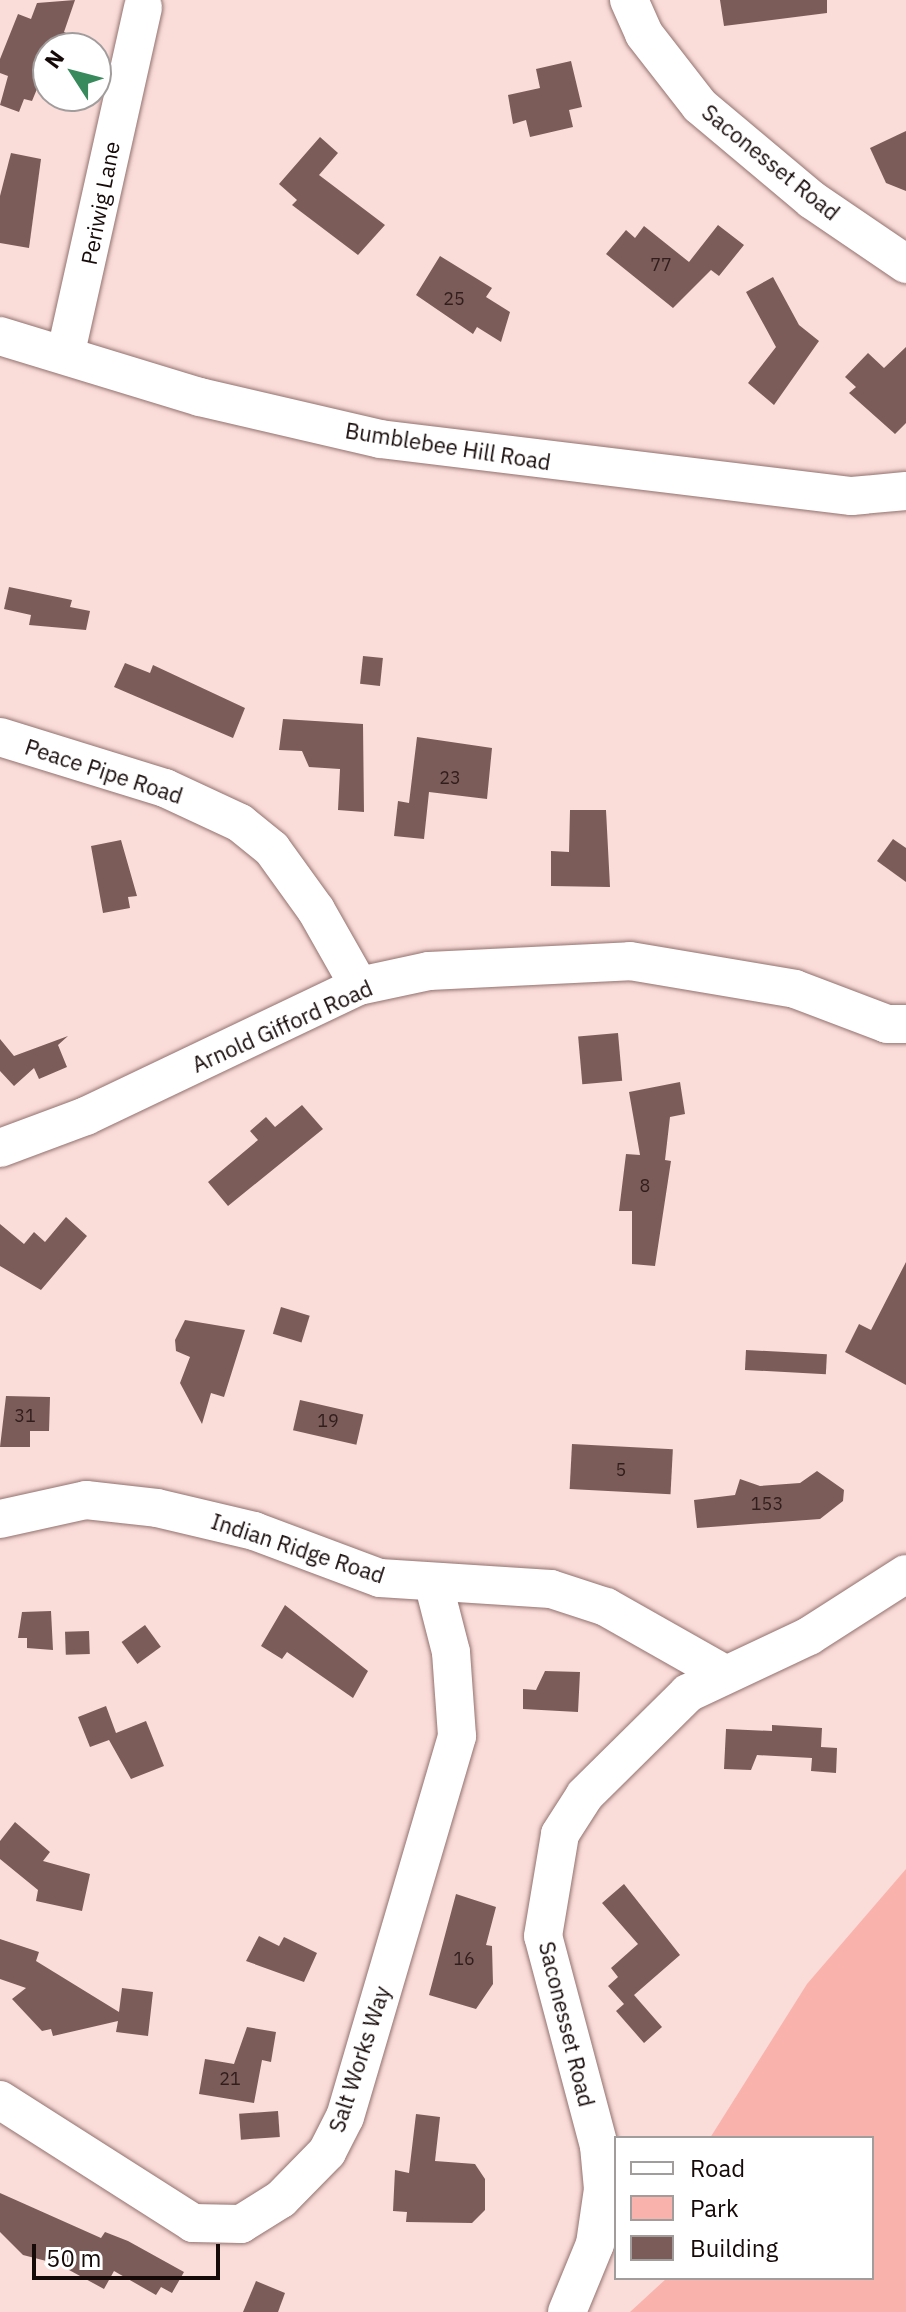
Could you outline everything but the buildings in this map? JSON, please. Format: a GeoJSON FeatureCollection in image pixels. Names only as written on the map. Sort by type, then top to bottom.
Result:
{"type":"FeatureCollection","features":[{"type":"Feature","properties":{"kind":"street","name":"Saconesset Road"},"geometry":{"type":"LineString","coordinates":[[629,0],[644,34],[700,106],[812,200],[906,264]]}},
{"type":"Feature","properties":{"kind":"street","name":"Periwig Lane"},"geometry":{"type":"LineString","coordinates":[[66,352],[143,7]]}},
{"type":"Feature","properties":{"kind":"street","name":"Bumblebee Hill Road"},"geometry":{"type":"LineString","coordinates":[[0,336],[66,352],[200,397],[380,439],[852,496],[906,491]]}},
{"type":"Feature","properties":{"kind":"street","name":"Peace Pipe Road"},"geometry":{"type":"LineString","coordinates":[[0,737],[165,788],[240,823],[290,874],[359,986]]}},
{"type":"Feature","properties":{"kind":"street","name":"Arnold Gifford Road"},"geometry":{"type":"LineString","coordinates":[[0,1148],[86,1116],[359,986],[531,961],[630,961],[795,989],[887,1024],[906,1024]]}},
{"type":"Feature","properties":{"kind":"street","name":"Indian Ridge Road"},"geometry":{"type":"LineString","coordinates":[[0,1519],[86,1500],[183,1512],[380,1578],[434,1586],[507,1582],[551,1589],[606,1607],[721,1672]]}},
{"type":"Feature","properties":{"kind":"street","name":"Saconesset Road"},"geometry":{"type":"LineString","coordinates":[[567,2312],[595,2244],[603,2189],[599,2146],[543,1936],[560,1834],[621,1755],[721,1672],[809,1636],[906,1574]]}},
{"type":"Feature","properties":{"kind":"street","name":"Salt Works Way"},"geometry":{"type":"LineString","coordinates":[[0,2100],[193,2223],[241,2224],[281,2199],[327,2152],[345,2117],[457,1736],[451,1652],[434,1586]]}},
{"type":"Feature","properties":{"kind":"green space"},"geometry":{"type":"Polygon","coordinates":[[[906,1869],[906,2312],[630,2312],[665,2280],[874,2280],[874,2136],[711,2136],[807,1984],[906,1869]]]}}]}
